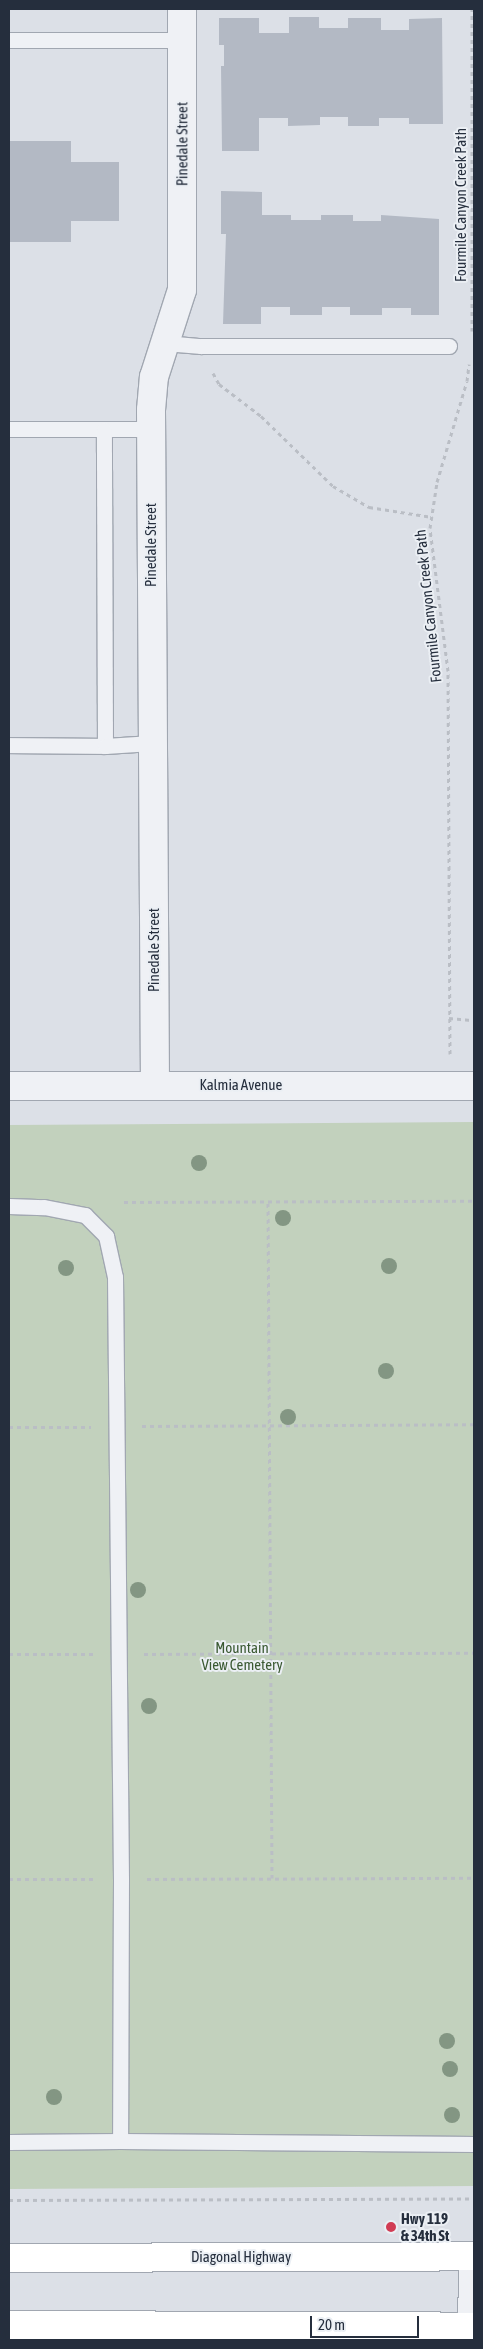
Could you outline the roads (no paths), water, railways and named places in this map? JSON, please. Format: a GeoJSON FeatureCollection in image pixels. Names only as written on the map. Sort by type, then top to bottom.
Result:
{"type":"FeatureCollection","features":[{"type":"Feature","properties":{"kind":"highway","name":"Diagonal Highway"},"geometry":{"type":"LineString","coordinates":[[9,2258],[473,2256]]}},
{"type":"Feature","properties":{"kind":"highway"},"geometry":{"type":"LineString","coordinates":[[9,2325],[473,2331]]}},
{"type":"Feature","properties":{"kind":"street","name":"Pinedale Street"},"geometry":{"type":"LineString","coordinates":[[155,1085],[150,429],[154,376],[182,290],[182,9]]}},
{"type":"Feature","properties":{"kind":"street","name":"Kalmia Avenue"},"geometry":{"type":"LineString","coordinates":[[9,1086],[462,1086]]}},
{"type":"Feature","properties":{"kind":"street"},"geometry":{"type":"LineString","coordinates":[[473,2256],[473,2331]]}},
{"type":"Feature","properties":{"kind":"lane"},"geometry":{"type":"LineString","coordinates":[[9,40],[182,40]]}},
{"type":"Feature","properties":{"kind":"lane"},"geometry":{"type":"LineString","coordinates":[[165,343],[201,346],[448,346]]}},
{"type":"Feature","properties":{"kind":"lane"},"geometry":{"type":"LineString","coordinates":[[9,429],[150,429]]}},
{"type":"Feature","properties":{"kind":"lane"},"geometry":{"type":"LineString","coordinates":[[104,430],[105,746]]}},
{"type":"Feature","properties":{"kind":"lane"},"geometry":{"type":"LineString","coordinates":[[9,745],[105,746],[152,743]]}},
{"type":"Feature","properties":{"kind":"lane"},"geometry":{"type":"LineString","coordinates":[[9,1206],[44,1207],[85,1215],[106,1236],[115,1277],[121,1879],[120,2142]]}},
{"type":"Feature","properties":{"kind":"lane"},"geometry":{"type":"LineString","coordinates":[[9,2142],[474,2144]]}},
{"type":"Feature","properties":{"kind":"place","name":"Hwy 119 & 34th St"},"geometry":{"type":"Point","coordinates":[391,2227]}},
{"type":"Feature","properties":{"kind":"park label","name":"Mountain View Cemetery"},"geometry":{"type":"Point","coordinates":[242,1656]}}]}
